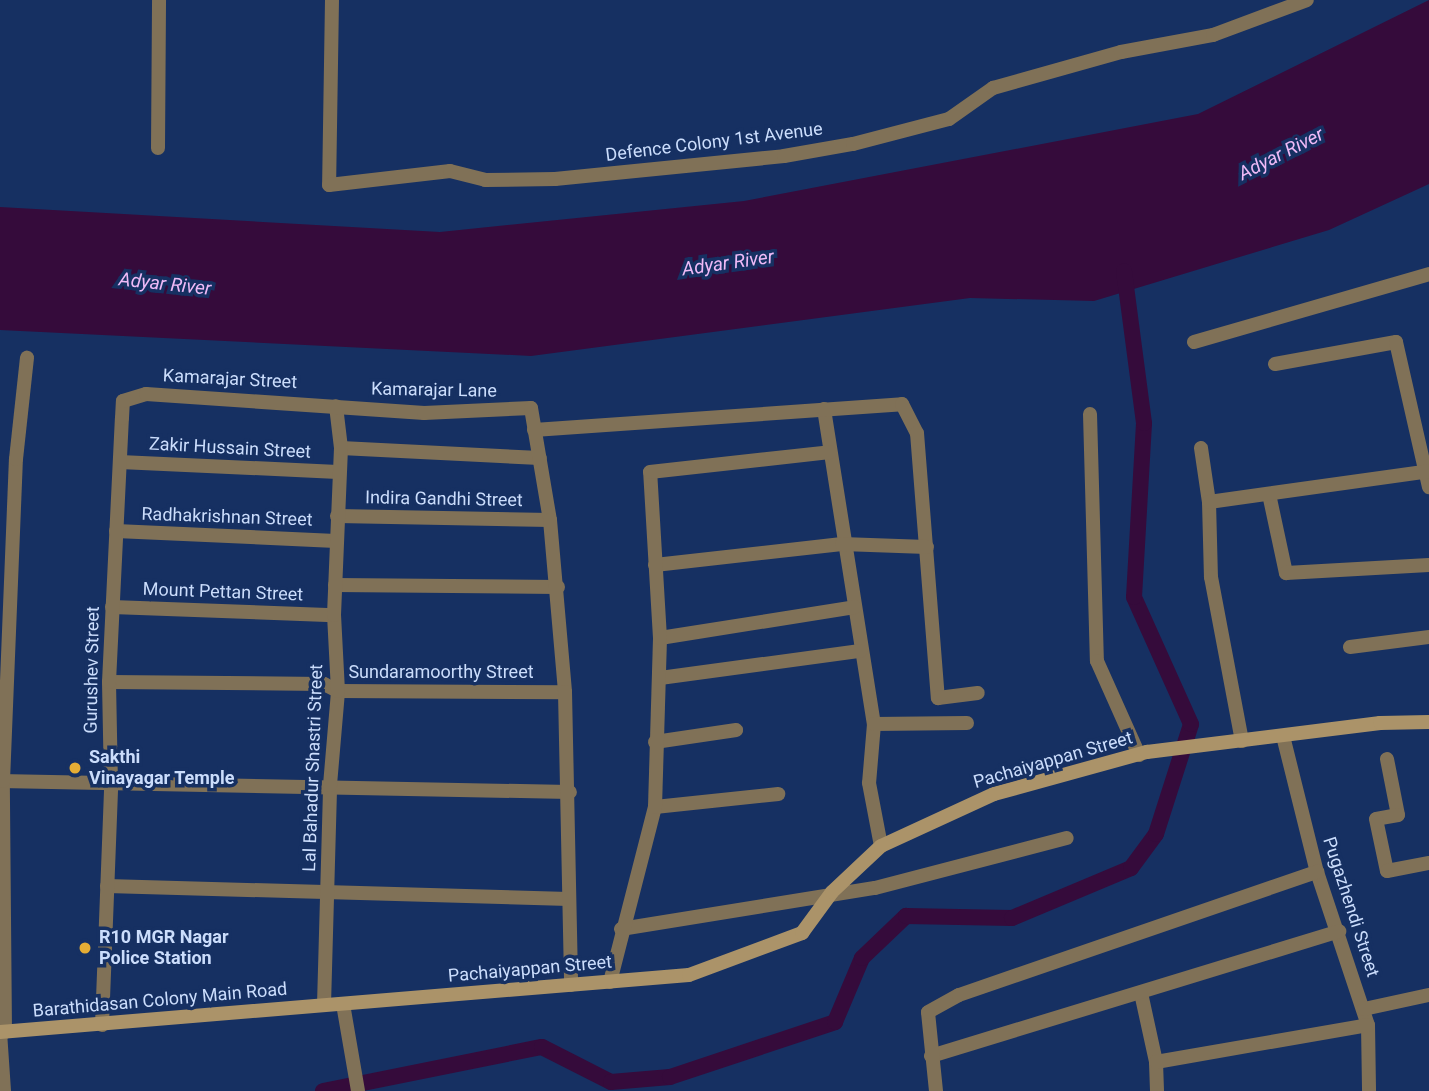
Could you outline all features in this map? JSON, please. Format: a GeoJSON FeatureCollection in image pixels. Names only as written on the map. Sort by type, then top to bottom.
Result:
{"type":"FeatureCollection","features":[{"type":"Feature","properties":{"kind":"main road","name":"Pachaiyappan Street"},"geometry":{"type":"LineString","coordinates":[[324,1005],[689,975],[753,955],[802,933],[832,892],[881,846],[994,794],[1143,754],[1380,723],[1429,722]]}},
{"type":"Feature","properties":{"kind":"main road","name":"Barathidasan Colony Main Road"},"geometry":{"type":"LineString","coordinates":[[2,1032],[324,1005]]}},
{"type":"Feature","properties":{"kind":"street"},"geometry":{"type":"LineString","coordinates":[[158,148],[159,0]]}},
{"type":"Feature","properties":{"kind":"street","name":"Defence Colony 1st Avenue"},"geometry":{"type":"LineString","coordinates":[[332,0],[329,185],[450,172],[485,180],[555,179],[784,156],[853,144],[948,119],[993,88],[1121,52],[1213,35],[1307,0]]}},
{"type":"Feature","properties":{"kind":"street"},"geometry":{"type":"LineString","coordinates":[[1194,342],[1429,274]]}},
{"type":"Feature","properties":{"kind":"street"},"geometry":{"type":"LineString","coordinates":[[1275,364],[1396,342],[1428,472],[1429,487]]}},
{"type":"Feature","properties":{"kind":"street"},"geometry":{"type":"LineString","coordinates":[[4,1091],[2,781],[16,458],[27,358]]}},
{"type":"Feature","properties":{"kind":"street","name":"Kamarajar Street"},"geometry":{"type":"LineString","coordinates":[[123,401],[146,394],[336,406]]}},
{"type":"Feature","properties":{"kind":"street","name":"Gurushev Street"},"geometry":{"type":"LineString","coordinates":[[102,1025],[111,786],[108,682],[123,401]]}},
{"type":"Feature","properties":{"kind":"street"},"geometry":{"type":"LineString","coordinates":[[571,985],[570,792],[558,587],[550,520],[534,430],[902,404],[917,433],[938,698],[978,693]]}},
{"type":"Feature","properties":{"kind":"street","name":"Kamarajar Lane"},"geometry":{"type":"LineString","coordinates":[[336,406],[425,413],[531,408],[534,430]]}},
{"type":"Feature","properties":{"kind":"street","name":"Lal Bahadur Shastri Street"},"geometry":{"type":"LineString","coordinates":[[324,1005],[330,785],[338,691],[334,615],[341,448],[336,406]]}},
{"type":"Feature","properties":{"kind":"street"},"geometry":{"type":"LineString","coordinates":[[824,409],[842,544],[874,724],[869,783],[881,846]]}},
{"type":"Feature","properties":{"kind":"street"},"geometry":{"type":"LineString","coordinates":[[1090,414],[1097,661],[1143,754]]}},
{"type":"Feature","properties":{"kind":"street"},"geometry":{"type":"LineString","coordinates":[[341,448],[540,458]]}},
{"type":"Feature","properties":{"kind":"street"},"geometry":{"type":"LineString","coordinates":[[1202,448],[1209,502],[1211,577],[1236,741]]}},
{"type":"Feature","properties":{"kind":"street"},"geometry":{"type":"LineString","coordinates":[[610,982],[621,929],[655,807],[660,638],[650,472],[830,452]]}},
{"type":"Feature","properties":{"kind":"street","name":"Zakir Hussain Street"},"geometry":{"type":"LineString","coordinates":[[120,462],[338,472]]}},
{"type":"Feature","properties":{"kind":"street"},"geometry":{"type":"LineString","coordinates":[[1209,502],[1428,472]]}},
{"type":"Feature","properties":{"kind":"street"},"geometry":{"type":"LineString","coordinates":[[1269,494],[1286,573],[1429,565]]}},
{"type":"Feature","properties":{"kind":"street","name":"Indira Gandhi Street"},"geometry":{"type":"LineString","coordinates":[[337,516],[550,520]]}},
{"type":"Feature","properties":{"kind":"street","name":"Radhakrishnan Street"},"geometry":{"type":"LineString","coordinates":[[116,531],[336,541]]}},
{"type":"Feature","properties":{"kind":"street"},"geometry":{"type":"LineString","coordinates":[[655,565],[842,544],[927,547]]}},
{"type":"Feature","properties":{"kind":"street"},"geometry":{"type":"LineString","coordinates":[[335,585],[558,587]]}},
{"type":"Feature","properties":{"kind":"street","name":"Mount Pettan Street"},"geometry":{"type":"LineString","coordinates":[[112,607],[334,615]]}},
{"type":"Feature","properties":{"kind":"street"},"geometry":{"type":"LineString","coordinates":[[660,638],[855,607]]}},
{"type":"Feature","properties":{"kind":"street"},"geometry":{"type":"LineString","coordinates":[[1350,647],[1429,637]]}},
{"type":"Feature","properties":{"kind":"street"},"geometry":{"type":"LineString","coordinates":[[660,678],[860,651]]}},
{"type":"Feature","properties":{"kind":"street","name":"Sundaramoorthy Street"},"geometry":{"type":"LineString","coordinates":[[108,682],[324,684],[338,691],[565,692]]}},
{"type":"Feature","properties":{"kind":"street"},"geometry":{"type":"LineString","coordinates":[[874,724],[967,723]]}},
{"type":"Feature","properties":{"kind":"street"},"geometry":{"type":"LineString","coordinates":[[655,742],[736,730]]}},
{"type":"Feature","properties":{"kind":"street","name":"Pugazhendi Street"},"geometry":{"type":"LineString","coordinates":[[1283,736],[1317,872],[1368,1025],[1369,1091]]}},
{"type":"Feature","properties":{"kind":"street"},"geometry":{"type":"LineString","coordinates":[[1387,759],[1398,816],[1376,819],[1387,872],[1429,863]]}},
{"type":"Feature","properties":{"kind":"street"},"geometry":{"type":"LineString","coordinates":[[2,781],[111,786],[330,785],[570,792]]}},
{"type":"Feature","properties":{"kind":"street"},"geometry":{"type":"LineString","coordinates":[[655,807],[778,794]]}},
{"type":"Feature","properties":{"kind":"street"},"geometry":{"type":"LineString","coordinates":[[621,929],[832,892],[875,888],[1067,838]]}},
{"type":"Feature","properties":{"kind":"street"},"geometry":{"type":"LineString","coordinates":[[936,1091],[928,1012],[959,995],[1317,872]]}},
{"type":"Feature","properties":{"kind":"street"},"geometry":{"type":"LineString","coordinates":[[107,886],[569,899]]}},
{"type":"Feature","properties":{"kind":"street"},"geometry":{"type":"LineString","coordinates":[[931,1056],[1339,932]]}},
{"type":"Feature","properties":{"kind":"street"},"geometry":{"type":"LineString","coordinates":[[1141,993],[1156,1062],[1157,1091]]}},
{"type":"Feature","properties":{"kind":"street"},"geometry":{"type":"LineString","coordinates":[[1364,1009],[1429,995]]}},
{"type":"Feature","properties":{"kind":"street"},"geometry":{"type":"LineString","coordinates":[[343,1004],[358,1091]]}},
{"type":"Feature","properties":{"kind":"street"},"geometry":{"type":"LineString","coordinates":[[1156,1062],[1368,1025]]}},
{"type":"Feature","properties":{"kind":"water","name":"Adyar River"},"geometry":{"type":"Polygon","coordinates":[[[1429,0],[1429,184],[1329,230],[1094,301],[970,298],[531,356],[0,330],[0,207],[440,232],[744,201],[1198,114],[1429,0]]]}},
{"type":"Feature","properties":{"kind":"waterway"},"geometry":{"type":"LineString","coordinates":[[323,1091],[542,1047],[611,1082],[670,1077],[835,1022],[862,958],[906,916],[1012,918],[1131,868],[1156,834],[1191,724],[1134,597],[1144,423],[1124,271]]}},
{"type":"Feature","properties":{"kind":"place","name":"Sakthi Vinayagar Temple"},"geometry":{"type":"Point","coordinates":[75,768]}},
{"type":"Feature","properties":{"kind":"place","name":"R10 MGR Nagar Police Station"},"geometry":{"type":"Point","coordinates":[85,948]}}]}
